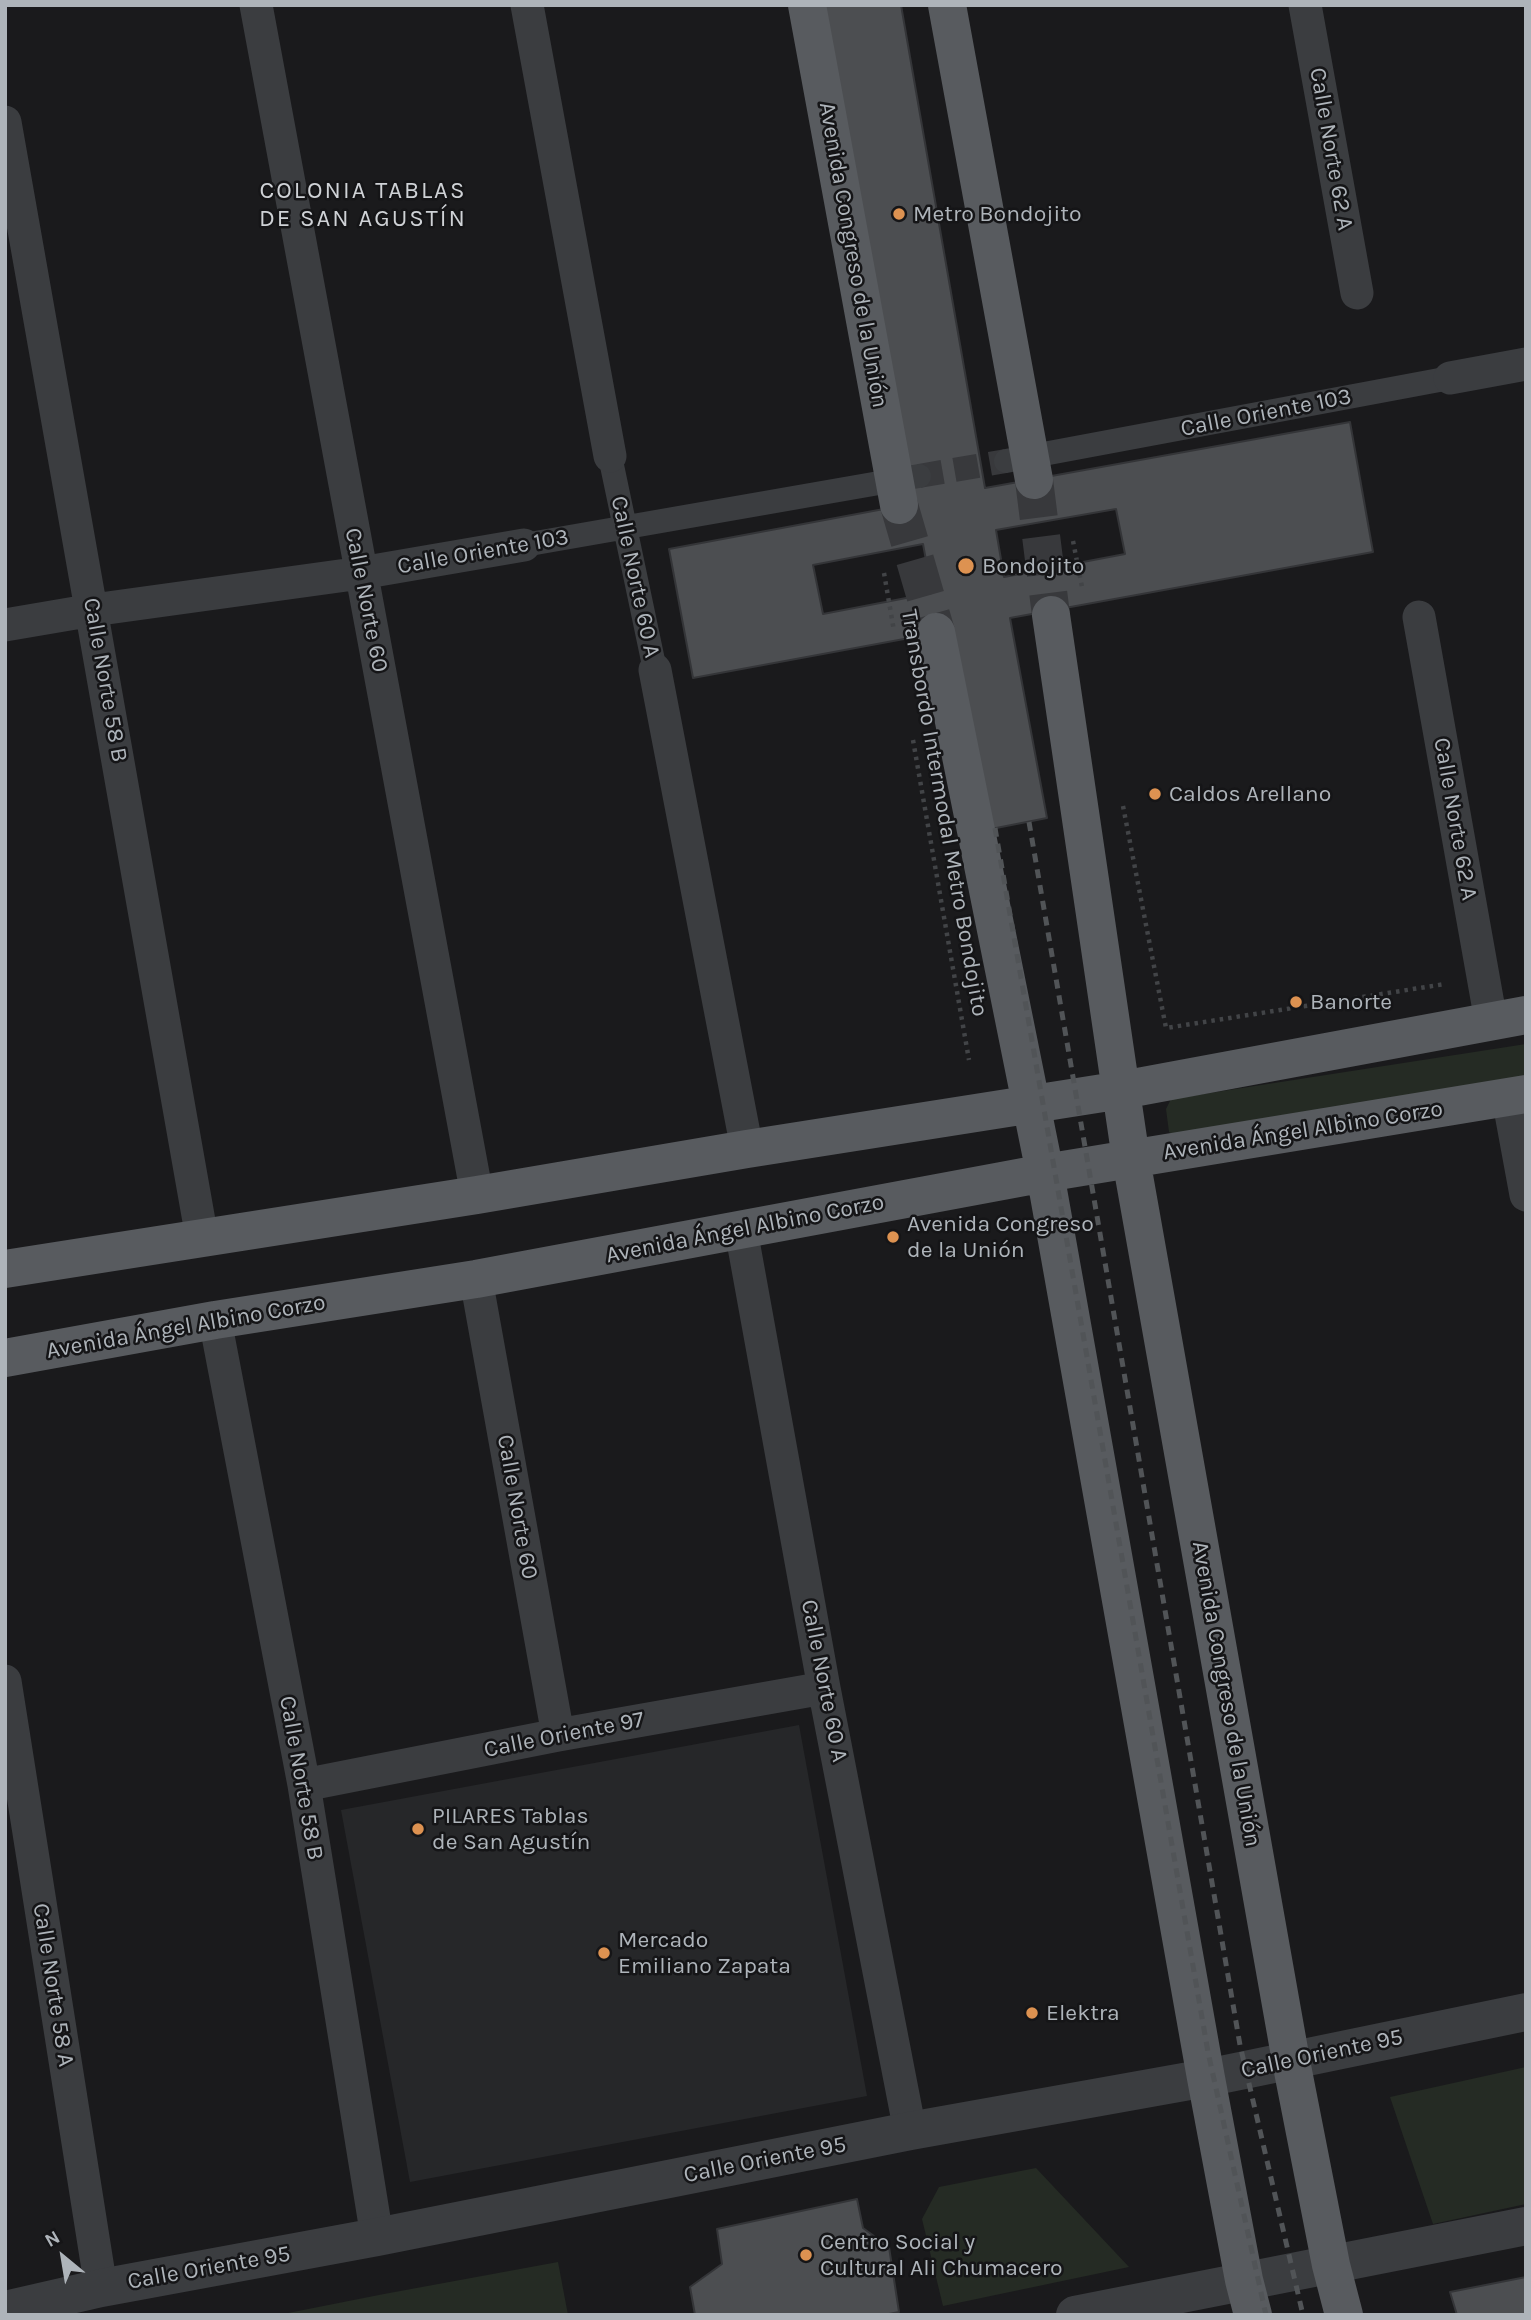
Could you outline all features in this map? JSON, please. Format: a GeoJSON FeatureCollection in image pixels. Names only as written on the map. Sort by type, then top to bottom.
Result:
{"type":"FeatureCollection","features":[{"type":"Feature","properties":{"kind":"main road","name":"Avenida Congreso de la Unión"},"geometry":{"type":"LineString","coordinates":[[807,5],[904,487]]}},
{"type":"Feature","properties":{"kind":"main road"},"geometry":{"type":"LineString","coordinates":[[947,5],[1023,466]]}},
{"type":"Feature","properties":{"kind":"main road","name":"Avenida Congreso de la Unión"},"geometry":{"type":"LineString","coordinates":[[1051,615],[1131,1159],[1291,2061],[1331,2265],[1344,2315]]}},
{"type":"Feature","properties":{"kind":"main road"},"geometry":{"type":"LineString","coordinates":[[936,632],[1045,1173],[1206,2078],[1248,2297]]}},
{"type":"Feature","properties":{"kind":"main road"},"geometry":{"type":"LineString","coordinates":[[5,1269],[1122,1090],[1508,1018]]}},
{"type":"Feature","properties":{"kind":"main road","name":"Avenida Ángel Albino Corzo"},"geometry":{"type":"LineString","coordinates":[[5,1358],[215,1320],[476,1279],[1045,1173],[1517,1095]]}},
{"type":"Feature","properties":{"kind":"street","name":"Calle Norte 60"},"geometry":{"type":"LineString","coordinates":[[256,5],[477,1195]]}},
{"type":"Feature","properties":{"kind":"street","name":"Calle Norte 60 A"},"geometry":{"type":"LineString","coordinates":[[527,5],[610,456],[655,670],[747,1149]]}},
{"type":"Feature","properties":{"kind":"street","name":"Calle Norte 62 A"},"geometry":{"type":"LineString","coordinates":[[1305,5],[1357,293]]}},
{"type":"Feature","properties":{"kind":"street","name":"Calle Norte 58 B"},"geometry":{"type":"LineString","coordinates":[[5,122],[202,1238]]}},
{"type":"Feature","properties":{"kind":"street","name":"Calle Oriente 103"},"geometry":{"type":"LineString","coordinates":[[1023,466],[1526,364]]}},
{"type":"Feature","properties":{"kind":"street","name":"Calle Oriente 103"},"geometry":{"type":"LineString","coordinates":[[5,625],[93,610],[361,573],[624,527],[904,487]]}},
{"type":"Feature","properties":{"kind":"street","name":"Calle Norte 62 A"},"geometry":{"type":"LineString","coordinates":[[1419,617],[1484,979],[1508,1018]]}},
{"type":"Feature","properties":{"kind":"street"},"geometry":{"type":"LineString","coordinates":[[1517,1095],[1526,1195]]}},
{"type":"Feature","properties":{"kind":"street","name":"Calle Norte 60 A"},"geometry":{"type":"LineString","coordinates":[[741,1230],[824,1688],[910,2131]]}},
{"type":"Feature","properties":{"kind":"street","name":"Calle Norte 60"},"geometry":{"type":"LineString","coordinates":[[476,1279],[558,1735]]}},
{"type":"Feature","properties":{"kind":"street","name":"Calle Norte 58 B"},"geometry":{"type":"LineString","coordinates":[[215,1320],[304,1785],[377,2237]]}},
{"type":"Feature","properties":{"kind":"street","name":"Calle Norte 58 A"},"geometry":{"type":"LineString","coordinates":[[5,1681],[101,2288]]}},
{"type":"Feature","properties":{"kind":"street","name":"Calle Oriente 97"},"geometry":{"type":"LineString","coordinates":[[304,1785],[558,1735],[824,1688]]}},
{"type":"Feature","properties":{"kind":"street","name":"Calle Oriente 95"},"geometry":{"type":"LineString","coordinates":[[5,2310],[101,2288],[377,2237],[910,2131],[1206,2078],[1526,2012]]}},
{"type":"Feature","properties":{"kind":"street"},"geometry":{"type":"LineString","coordinates":[[1075,2315],[1248,2297],[1331,2265],[1526,2226]]}},
{"type":"Feature","properties":{"kind":"path","name":"Transbordo Intermodal Metro Bondojito"},"geometry":{"type":"LineString","coordinates":[[884,573],[895,641]]}},
{"type":"Feature","properties":{"kind":"path","name":"Transbordo Intermodal Metro Bondojito"},"geometry":{"type":"LineString","coordinates":[[912,736],[969,1060]]}},
{"type":"Feature","properties":{"kind":"path"},"geometry":{"type":"LineString","coordinates":[[1166,1028],[1484,979]]}},
{"type":"Feature","properties":{"kind":"shaded area"},"geometry":{"type":"Polygon","coordinates":[[[1526,1044],[1526,1084],[1181,1141],[1169,1132],[1166,1109],[1171,1099],[1526,1044]]]}},
{"type":"Feature","properties":{"kind":"shaded area","name":"Mercado Emiliano Zapata"},"geometry":{"type":"Polygon","coordinates":[[[799,1725],[867,2096],[410,2182],[341,1810],[799,1725]]]}},
{"type":"Feature","properties":{"kind":"shaded area"},"geometry":{"type":"Polygon","coordinates":[[[1526,2067],[1526,2204],[1433,2224],[1390,2097],[1526,2067]]]}},
{"type":"Feature","properties":{"kind":"shaded area"},"geometry":{"type":"Polygon","coordinates":[[[1036,2168],[1129,2267],[943,2306],[922,2219],[939,2187],[1036,2168]]]}},
{"type":"Feature","properties":{"kind":"shaded area"},"geometry":{"type":"Polygon","coordinates":[[[558,2262],[568,2315],[278,2315],[384,2294],[558,2262]]]}},
{"type":"Feature","properties":{"kind":"building","name":"Metro Bondojito"},"geometry":{"type":"Polygon","coordinates":[[[823,5],[901,5],[985,488],[1350,422],[1373,552],[1010,618],[1047,818],[981,831],[942,632],[693,678],[669,549],[916,503],[823,5]],[[1116,509],[996,530],[1004,577],[1125,554],[1116,509]],[[923,544],[813,565],[823,614],[932,593],[923,544]]]}},
{"type":"Feature","properties":{"kind":"building","name":"Centro Social y Cultural Ali Chumacero"},"geometry":{"type":"Polygon","coordinates":[[[857,2199],[863,2228],[889,2247],[899,2312],[884,2315],[695,2315],[690,2287],[722,2264],[717,2229],[857,2199]]]}},
{"type":"Feature","properties":{"kind":"building"},"geometry":{"type":"Polygon","coordinates":[[[1526,2277],[1526,2315],[1457,2315],[1450,2292],[1526,2277]]]}},
{"type":"Feature","properties":{"kind":"tunnel"},"geometry":{"type":"LineString","coordinates":[[919,476],[1006,461]]}},
{"type":"Feature","properties":{"kind":"tunnel"},"geometry":{"type":"LineString","coordinates":[[1034,480],[1051,615]]}},
{"type":"Feature","properties":{"kind":"tunnel"},"geometry":{"type":"LineString","coordinates":[[899,505],[936,632]]}},
{"type":"Feature","properties":{"kind":"railway"},"geometry":{"type":"LineString","coordinates":[[1029,822],[1240,2045],[1303,2315]]}},
{"type":"Feature","properties":{"kind":"railway"},"geometry":{"type":"LineString","coordinates":[[995,828],[1208,2052],[1266,2315]]}},
{"type":"Feature","properties":{"kind":"place","name":"Metro Bondojito"},"geometry":{"type":"Point","coordinates":[899,214]}},
{"type":"Feature","properties":{"kind":"place","name":"Bondojito"},"geometry":{"type":"Point","coordinates":[966,566]}},
{"type":"Feature","properties":{"kind":"place","name":"Caldos Arellano"},"geometry":{"type":"Point","coordinates":[1155,794]}},
{"type":"Feature","properties":{"kind":"place","name":"Banorte"},"geometry":{"type":"Point","coordinates":[1296,1002]}},
{"type":"Feature","properties":{"kind":"place","name":"Avenida Congreso de la Unión"},"geometry":{"type":"Point","coordinates":[893,1237]}},
{"type":"Feature","properties":{"kind":"place","name":"PILARES Tablas de San Agustín"},"geometry":{"type":"Point","coordinates":[418,1829]}},
{"type":"Feature","properties":{"kind":"place","name":"Mercado Emiliano Zapata"},"geometry":{"type":"Point","coordinates":[604,1953]}},
{"type":"Feature","properties":{"kind":"place","name":"Elektra"},"geometry":{"type":"Point","coordinates":[1032,2013]}},
{"type":"Feature","properties":{"kind":"place","name":"Centro Social y Cultural Ali Chumacero"},"geometry":{"type":"Point","coordinates":[806,2255]}},
{"type":"Feature","properties":{"kind":"district","name":"COLONIA TABLAS DE SAN AGUSTÍN"},"geometry":{"type":"Point","coordinates":[363,205]}}]}
